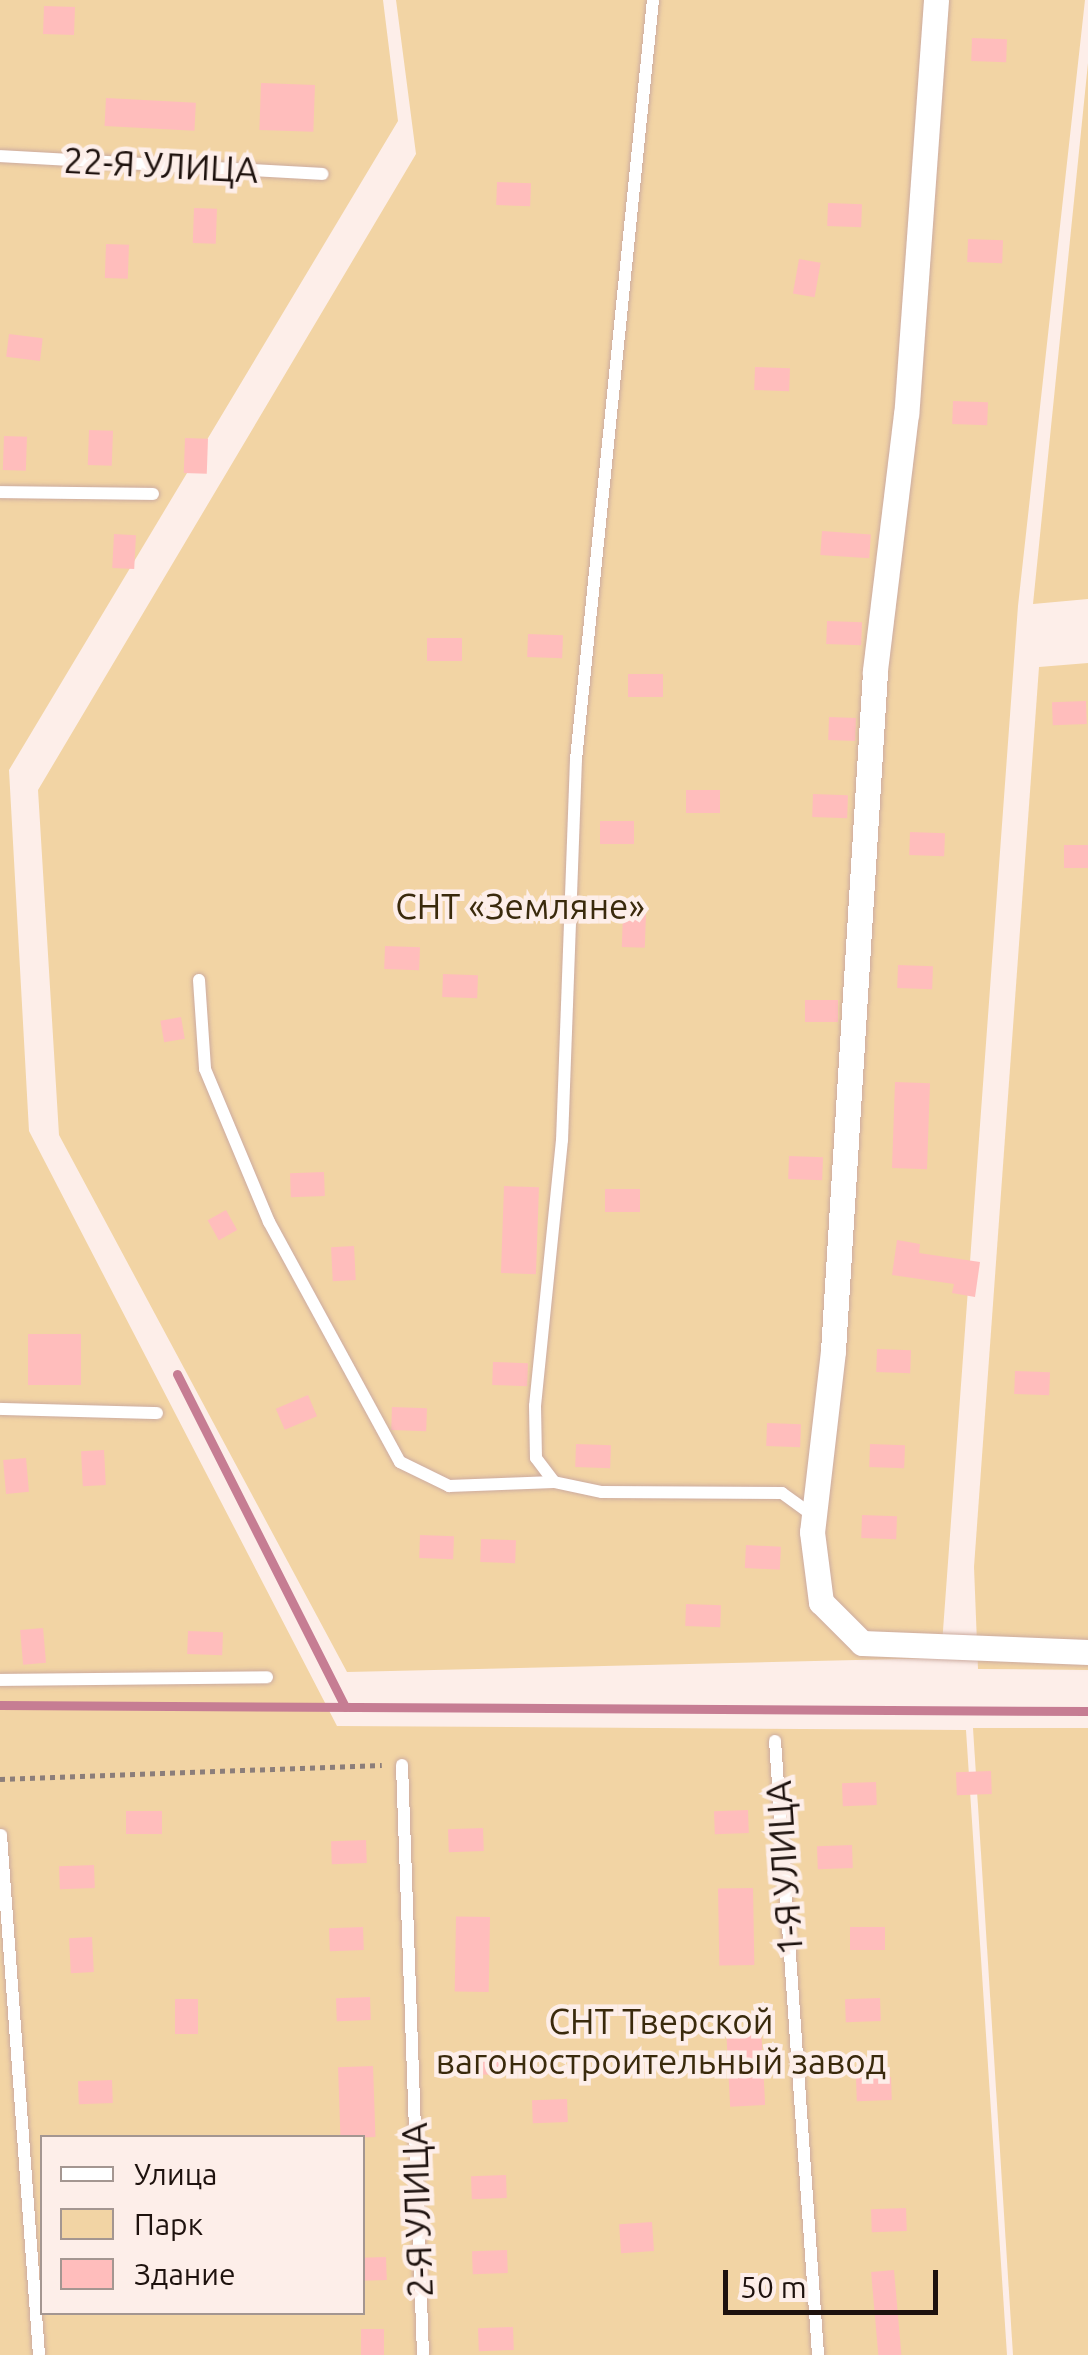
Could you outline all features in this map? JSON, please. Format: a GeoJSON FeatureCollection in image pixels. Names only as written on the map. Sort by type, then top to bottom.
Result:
{"type":"FeatureCollection","features":[{"type":"Feature","properties":{"kind":"street"},"geometry":{"type":"LineString","coordinates":[[936,0],[906,414],[875,672],[835,1332],[814,1516],[821,1602],[862,1643],[1088,1652]]}},
{"type":"Feature","properties":{"kind":"lane"},"geometry":{"type":"LineString","coordinates":[[554,1482],[536,1458],[535,1406],[562,1140],[576,759],[653,0]]}},
{"type":"Feature","properties":{"kind":"lane","name":"22-Я УЛИЦА"},"geometry":{"type":"LineString","coordinates":[[0,156],[322,174]]}},
{"type":"Feature","properties":{"kind":"lane"},"geometry":{"type":"LineString","coordinates":[[0,492],[153,494]]}},
{"type":"Feature","properties":{"kind":"lane"},"geometry":{"type":"LineString","coordinates":[[199,980],[205,1069],[247,1171],[400,1462],[448,1486],[554,1482],[602,1492],[782,1493],[814,1516]]}},
{"type":"Feature","properties":{"kind":"lane"},"geometry":{"type":"LineString","coordinates":[[0,1409],[158,1412]]}},
{"type":"Feature","properties":{"kind":"lane"},"geometry":{"type":"LineString","coordinates":[[0,1680],[266,1676]]}},
{"type":"Feature","properties":{"kind":"lane","name":"1-Я УЛИЦА"},"geometry":{"type":"LineString","coordinates":[[776,1741],[818,2355]]}},
{"type":"Feature","properties":{"kind":"lane","name":"2-Я УЛИЦА"},"geometry":{"type":"LineString","coordinates":[[402,1765],[422,2355]]}},
{"type":"Feature","properties":{"kind":"lane"},"geometry":{"type":"LineString","coordinates":[[1,1835],[39,2355]]}},
{"type":"Feature","properties":{"kind":"path"},"geometry":{"type":"LineString","coordinates":[[0,1779],[402,1765]]}},
{"type":"Feature","properties":{"kind":"green space","name":"СНТ Тверской вагоностроительный завод"},"geometry":{"type":"Polygon","coordinates":[[[0,0],[383,0],[398,121],[9,770],[29,1131],[337,1726],[966,1730],[1007,2355],[0,2355],[0,0]]]}},
{"type":"Feature","properties":{"kind":"green space","name":"СНТ «Земляне»"},"geometry":{"type":"Polygon","coordinates":[[[396,0],[1085,0],[1018,606],[941,1658],[347,1672],[59,1135],[38,790],[416,154],[396,0]]]}},
{"type":"Feature","properties":{"kind":"green space"},"geometry":{"type":"Polygon","coordinates":[[[1088,63],[1088,599],[1033,604],[1088,63]]]}},
{"type":"Feature","properties":{"kind":"green space"},"geometry":{"type":"Polygon","coordinates":[[[1088,663],[1088,1670],[978,1669],[974,1567],[1039,667],[1088,663]]]}},
{"type":"Feature","properties":{"kind":"green space"},"geometry":{"type":"Polygon","coordinates":[[[973,1728],[1088,1728],[1088,2355],[1013,2355],[973,1728]]]}},
{"type":"Feature","properties":{"kind":"building"},"geometry":{"type":"Polygon","coordinates":[[[44,6],[75,7],[74,35],[43,34],[44,6]]]}},
{"type":"Feature","properties":{"kind":"building"},"geometry":{"type":"Polygon","coordinates":[[[972,38],[1007,39],[1006,62],[971,61],[972,38]]]}},
{"type":"Feature","properties":{"kind":"building"},"geometry":{"type":"Polygon","coordinates":[[[261,83],[315,85],[313,132],[259,130],[261,83]]]}},
{"type":"Feature","properties":{"kind":"building"},"geometry":{"type":"Polygon","coordinates":[[[106,98],[196,103],[194,131],[105,126],[106,98]]]}},
{"type":"Feature","properties":{"kind":"building"},"geometry":{"type":"Polygon","coordinates":[[[497,182],[531,183],[530,206],[496,205],[497,182]]]}},
{"type":"Feature","properties":{"kind":"building"},"geometry":{"type":"Polygon","coordinates":[[[828,203],[862,204],[861,227],[827,226],[828,203]]]}},
{"type":"Feature","properties":{"kind":"building"},"geometry":{"type":"Polygon","coordinates":[[[194,208],[217,209],[216,244],[193,243],[194,208]]]}},
{"type":"Feature","properties":{"kind":"building"},"geometry":{"type":"Polygon","coordinates":[[[968,239],[1003,240],[1002,263],[967,262],[968,239]]]}},
{"type":"Feature","properties":{"kind":"building"},"geometry":{"type":"Polygon","coordinates":[[[106,244],[129,245],[128,279],[105,278],[106,244]]]}},
{"type":"Feature","properties":{"kind":"building"},"geometry":{"type":"Polygon","coordinates":[[[799,259],[821,263],[815,297],[793,293],[799,259]]]}},
{"type":"Feature","properties":{"kind":"building"},"geometry":{"type":"Polygon","coordinates":[[[9,334],[43,338],[40,361],[6,357],[9,334]]]}},
{"type":"Feature","properties":{"kind":"building"},"geometry":{"type":"Polygon","coordinates":[[[755,367],[790,368],[789,391],[754,390],[755,367]]]}},
{"type":"Feature","properties":{"kind":"building"},"geometry":{"type":"Polygon","coordinates":[[[953,401],[988,402],[987,425],[952,424],[953,401]]]}},
{"type":"Feature","properties":{"kind":"building"},"geometry":{"type":"Polygon","coordinates":[[[89,430],[113,431],[112,466],[88,465],[89,430]]]}},
{"type":"Feature","properties":{"kind":"building"},"geometry":{"type":"Polygon","coordinates":[[[4,436],[27,437],[26,471],[3,470],[4,436]]]}},
{"type":"Feature","properties":{"kind":"building"},"geometry":{"type":"Polygon","coordinates":[[[185,438],[208,439],[207,474],[184,473],[185,438]]]}},
{"type":"Feature","properties":{"kind":"building"},"geometry":{"type":"Polygon","coordinates":[[[822,531],[871,534],[869,558],[820,555],[822,531]]]}},
{"type":"Feature","properties":{"kind":"building"},"geometry":{"type":"Polygon","coordinates":[[[114,534],[136,535],[134,569],[112,568],[114,534]]]}},
{"type":"Feature","properties":{"kind":"building"},"geometry":{"type":"Polygon","coordinates":[[[827,621],[862,622],[861,645],[826,644],[827,621]]]}},
{"type":"Feature","properties":{"kind":"building"},"geometry":{"type":"Polygon","coordinates":[[[528,634],[563,635],[562,658],[527,657],[528,634]]]}},
{"type":"Feature","properties":{"kind":"building"},"geometry":{"type":"Polygon","coordinates":[[[427,638],[462,638],[462,661],[427,661],[427,638]]]}},
{"type":"Feature","properties":{"kind":"building"},"geometry":{"type":"Polygon","coordinates":[[[628,674],[663,674],[663,697],[628,697],[628,674]]]}},
{"type":"Feature","properties":{"kind":"building"},"geometry":{"type":"Polygon","coordinates":[[[1086,701],[1087,724],[1053,725],[1052,702],[1086,701]]]}},
{"type":"Feature","properties":{"kind":"building"},"geometry":{"type":"Polygon","coordinates":[[[829,717],[856,718],[855,741],[828,740],[829,717]]]}},
{"type":"Feature","properties":{"kind":"building"},"geometry":{"type":"Polygon","coordinates":[[[686,790],[720,790],[720,813],[686,813],[686,790]]]}},
{"type":"Feature","properties":{"kind":"building"},"geometry":{"type":"Polygon","coordinates":[[[813,794],[848,795],[847,818],[812,817],[813,794]]]}},
{"type":"Feature","properties":{"kind":"building"},"geometry":{"type":"Polygon","coordinates":[[[600,821],[634,821],[634,844],[600,844],[600,821]]]}},
{"type":"Feature","properties":{"kind":"building"},"geometry":{"type":"Polygon","coordinates":[[[910,832],[945,833],[944,856],[909,855],[910,832]]]}},
{"type":"Feature","properties":{"kind":"building"},"geometry":{"type":"Polygon","coordinates":[[[1064,845],[1088,845],[1088,868],[1064,868],[1064,845]]]}},
{"type":"Feature","properties":{"kind":"building"},"geometry":{"type":"Polygon","coordinates":[[[623,913],[646,914],[645,948],[622,947],[623,913]]]}},
{"type":"Feature","properties":{"kind":"building"},"geometry":{"type":"Polygon","coordinates":[[[385,946],[420,947],[419,970],[384,969],[385,946]]]}},
{"type":"Feature","properties":{"kind":"building"},"geometry":{"type":"Polygon","coordinates":[[[898,965],[933,966],[932,989],[897,988],[898,965]]]}},
{"type":"Feature","properties":{"kind":"building"},"geometry":{"type":"Polygon","coordinates":[[[443,974],[478,975],[477,998],[442,997],[443,974]]]}},
{"type":"Feature","properties":{"kind":"building"},"geometry":{"type":"Polygon","coordinates":[[[805,1000],[838,1000],[838,1022],[805,1022],[805,1000]]]}},
{"type":"Feature","properties":{"kind":"building"},"geometry":{"type":"Polygon","coordinates":[[[181,1017],[185,1039],[164,1042],[160,1021],[181,1017]]]}},
{"type":"Feature","properties":{"kind":"building"},"geometry":{"type":"Polygon","coordinates":[[[895,1082],[930,1083],[927,1169],[892,1168],[895,1082]]]}},
{"type":"Feature","properties":{"kind":"building"},"geometry":{"type":"Polygon","coordinates":[[[789,1156],[823,1157],[822,1180],[788,1179],[789,1156]]]}},
{"type":"Feature","properties":{"kind":"building"},"geometry":{"type":"Polygon","coordinates":[[[324,1172],[325,1196],[291,1197],[290,1173],[324,1172]]]}},
{"type":"Feature","properties":{"kind":"building"},"geometry":{"type":"Polygon","coordinates":[[[504,1186],[539,1187],[536,1274],[501,1273],[504,1186]]]}},
{"type":"Feature","properties":{"kind":"building"},"geometry":{"type":"Polygon","coordinates":[[[605,1189],[640,1189],[640,1212],[605,1212],[605,1189]]]}},
{"type":"Feature","properties":{"kind":"building"},"geometry":{"type":"Polygon","coordinates":[[[226,1210],[237,1230],[219,1240],[208,1220],[226,1210]]]}},
{"type":"Feature","properties":{"kind":"building"},"geometry":{"type":"Polygon","coordinates":[[[897,1240],[920,1244],[919,1253],[980,1262],[975,1297],[952,1293],[954,1284],[892,1275],[897,1240]]]}},
{"type":"Feature","properties":{"kind":"building"},"geometry":{"type":"Polygon","coordinates":[[[354,1246],[356,1280],[333,1281],[331,1247],[354,1246]]]}},
{"type":"Feature","properties":{"kind":"building"},"geometry":{"type":"Polygon","coordinates":[[[28,1334],[81,1334],[81,1385],[28,1385],[28,1334]]]}},
{"type":"Feature","properties":{"kind":"building"},"geometry":{"type":"Polygon","coordinates":[[[877,1349],[911,1350],[910,1373],[876,1372],[877,1349]]]}},
{"type":"Feature","properties":{"kind":"building"},"geometry":{"type":"Polygon","coordinates":[[[493,1362],[528,1363],[527,1386],[492,1385],[493,1362]]]}},
{"type":"Feature","properties":{"kind":"building"},"geometry":{"type":"Polygon","coordinates":[[[1015,1371],[1050,1372],[1049,1395],[1014,1394],[1015,1371]]]}},
{"type":"Feature","properties":{"kind":"building"},"geometry":{"type":"Polygon","coordinates":[[[308,1395],[317,1416],[285,1430],[276,1409],[308,1395]]]}},
{"type":"Feature","properties":{"kind":"building"},"geometry":{"type":"Polygon","coordinates":[[[392,1407],[427,1408],[426,1431],[391,1430],[392,1407]]]}},
{"type":"Feature","properties":{"kind":"building"},"geometry":{"type":"Polygon","coordinates":[[[767,1423],[801,1424],[800,1447],[766,1446],[767,1423]]]}},
{"type":"Feature","properties":{"kind":"building"},"geometry":{"type":"Polygon","coordinates":[[[576,1444],[611,1445],[610,1468],[575,1467],[576,1444]]]}},
{"type":"Feature","properties":{"kind":"building"},"geometry":{"type":"Polygon","coordinates":[[[870,1444],[905,1445],[904,1468],[869,1467],[870,1444]]]}},
{"type":"Feature","properties":{"kind":"building"},"geometry":{"type":"Polygon","coordinates":[[[104,1450],[106,1485],[83,1486],[81,1451],[104,1450]]]}},
{"type":"Feature","properties":{"kind":"building"},"geometry":{"type":"Polygon","coordinates":[[[26,1458],[29,1492],[6,1494],[3,1460],[26,1458]]]}},
{"type":"Feature","properties":{"kind":"building"},"geometry":{"type":"Polygon","coordinates":[[[862,1515],[897,1516],[896,1539],[861,1538],[862,1515]]]}},
{"type":"Feature","properties":{"kind":"building"},"geometry":{"type":"Polygon","coordinates":[[[420,1535],[454,1536],[453,1559],[419,1558],[420,1535]]]}},
{"type":"Feature","properties":{"kind":"building"},"geometry":{"type":"Polygon","coordinates":[[[481,1539],[516,1540],[515,1563],[480,1562],[481,1539]]]}},
{"type":"Feature","properties":{"kind":"building"},"geometry":{"type":"Polygon","coordinates":[[[746,1545],[781,1547],[780,1570],[745,1568],[746,1545]]]}},
{"type":"Feature","properties":{"kind":"building"},"geometry":{"type":"Polygon","coordinates":[[[686,1604],[721,1605],[720,1627],[685,1626],[686,1604]]]}},
{"type":"Feature","properties":{"kind":"building"},"geometry":{"type":"Polygon","coordinates":[[[43,1628],[46,1663],[23,1665],[20,1630],[43,1628]]]}},
{"type":"Feature","properties":{"kind":"building"},"geometry":{"type":"Polygon","coordinates":[[[188,1631],[223,1632],[222,1655],[187,1654],[188,1631]]]}},
{"type":"Feature","properties":{"kind":"building"},"geometry":{"type":"Polygon","coordinates":[[[991,1771],[992,1794],[957,1795],[956,1772],[991,1771]]]}},
{"type":"Feature","properties":{"kind":"building"},"geometry":{"type":"Polygon","coordinates":[[[876,1782],[877,1805],[843,1806],[842,1783],[876,1782]]]}},
{"type":"Feature","properties":{"kind":"building"},"geometry":{"type":"Polygon","coordinates":[[[748,1810],[749,1833],[715,1834],[714,1811],[748,1810]]]}},
{"type":"Feature","properties":{"kind":"building"},"geometry":{"type":"Polygon","coordinates":[[[126,1811],[162,1811],[162,1834],[126,1834],[126,1811]]]}},
{"type":"Feature","properties":{"kind":"building"},"geometry":{"type":"Polygon","coordinates":[[[483,1828],[484,1851],[449,1852],[448,1829],[483,1828]]]}},
{"type":"Feature","properties":{"kind":"building"},"geometry":{"type":"Polygon","coordinates":[[[366,1840],[367,1863],[332,1864],[331,1841],[366,1840]]]}},
{"type":"Feature","properties":{"kind":"building"},"geometry":{"type":"Polygon","coordinates":[[[852,1845],[853,1868],[818,1869],[817,1846],[852,1845]]]}},
{"type":"Feature","properties":{"kind":"building"},"geometry":{"type":"Polygon","coordinates":[[[94,1865],[95,1888],[60,1889],[59,1866],[94,1865]]]}},
{"type":"Feature","properties":{"kind":"building"},"geometry":{"type":"Polygon","coordinates":[[[753,1888],[754,1965],[719,1966],[718,1889],[753,1888]]]}},
{"type":"Feature","properties":{"kind":"building"},"geometry":{"type":"Polygon","coordinates":[[[456,1916],[490,1917],[489,1992],[455,1991],[456,1916]]]}},
{"type":"Feature","properties":{"kind":"building"},"geometry":{"type":"Polygon","coordinates":[[[363,1927],[364,1950],[330,1951],[329,1928],[363,1927]]]}},
{"type":"Feature","properties":{"kind":"building"},"geometry":{"type":"Polygon","coordinates":[[[850,1927],[885,1927],[885,1950],[850,1950],[850,1927]]]}},
{"type":"Feature","properties":{"kind":"building"},"geometry":{"type":"Polygon","coordinates":[[[92,1937],[94,1972],[71,1973],[69,1938],[92,1937]]]}},
{"type":"Feature","properties":{"kind":"building"},"geometry":{"type":"Polygon","coordinates":[[[370,1997],[371,2020],[337,2021],[336,1998],[370,1997]]]}},
{"type":"Feature","properties":{"kind":"building"},"geometry":{"type":"Polygon","coordinates":[[[880,1998],[881,2021],[846,2022],[845,1999],[880,1998]]]}},
{"type":"Feature","properties":{"kind":"building"},"geometry":{"type":"Polygon","coordinates":[[[175,1999],[198,1999],[198,2034],[175,2034],[175,1999]]]}},
{"type":"Feature","properties":{"kind":"building"},"geometry":{"type":"Polygon","coordinates":[[[761,2026],[765,2105],[730,2107],[726,2028],[761,2026]]]}},
{"type":"Feature","properties":{"kind":"building"},"geometry":{"type":"Polygon","coordinates":[[[502,2051],[503,2074],[468,2075],[467,2052],[502,2051]]]}},
{"type":"Feature","properties":{"kind":"building"},"geometry":{"type":"Polygon","coordinates":[[[373,2066],[375,2137],[340,2135],[338,2067],[373,2066]]]}},
{"type":"Feature","properties":{"kind":"building"},"geometry":{"type":"Polygon","coordinates":[[[891,2077],[892,2100],[857,2101],[856,2078],[891,2077]]]}},
{"type":"Feature","properties":{"kind":"building"},"geometry":{"type":"Polygon","coordinates":[[[112,2080],[113,2103],[79,2104],[78,2081],[112,2080]]]}},
{"type":"Feature","properties":{"kind":"building"},"geometry":{"type":"Polygon","coordinates":[[[567,2099],[568,2122],[533,2123],[532,2100],[567,2099]]]}},
{"type":"Feature","properties":{"kind":"building"},"geometry":{"type":"Polygon","coordinates":[[[506,2175],[507,2198],[472,2199],[471,2176],[506,2175]]]}},
{"type":"Feature","properties":{"kind":"building"},"geometry":{"type":"Polygon","coordinates":[[[906,2208],[907,2231],[872,2232],[871,2209],[906,2208]]]}},
{"type":"Feature","properties":{"kind":"building"},"geometry":{"type":"Polygon","coordinates":[[[652,2222],[654,2251],[621,2253],[619,2224],[652,2222]]]}},
{"type":"Feature","properties":{"kind":"building"},"geometry":{"type":"Polygon","coordinates":[[[507,2250],[508,2273],[473,2274],[472,2251],[507,2250]]]}},
{"type":"Feature","properties":{"kind":"building"},"geometry":{"type":"Polygon","coordinates":[[[386,2257],[387,2280],[365,2281],[365,2258],[386,2257]]]}},
{"type":"Feature","properties":{"kind":"building"},"geometry":{"type":"Polygon","coordinates":[[[894,2270],[901,2355],[878,2355],[871,2272],[894,2270]]]}},
{"type":"Feature","properties":{"kind":"building"},"geometry":{"type":"Polygon","coordinates":[[[513,2327],[514,2350],[479,2351],[478,2328],[513,2327]]]}},
{"type":"Feature","properties":{"kind":"building"},"geometry":{"type":"Polygon","coordinates":[[[361,2329],[384,2329],[384,2355],[361,2355],[361,2329]]]}},
{"type":"Feature","properties":{"kind":"waterway"},"geometry":{"type":"LineString","coordinates":[[177,1374],[345,1707]]}},
{"type":"Feature","properties":{"kind":"waterway"},"geometry":{"type":"LineString","coordinates":[[0,1705],[1088,1711]]}}]}
